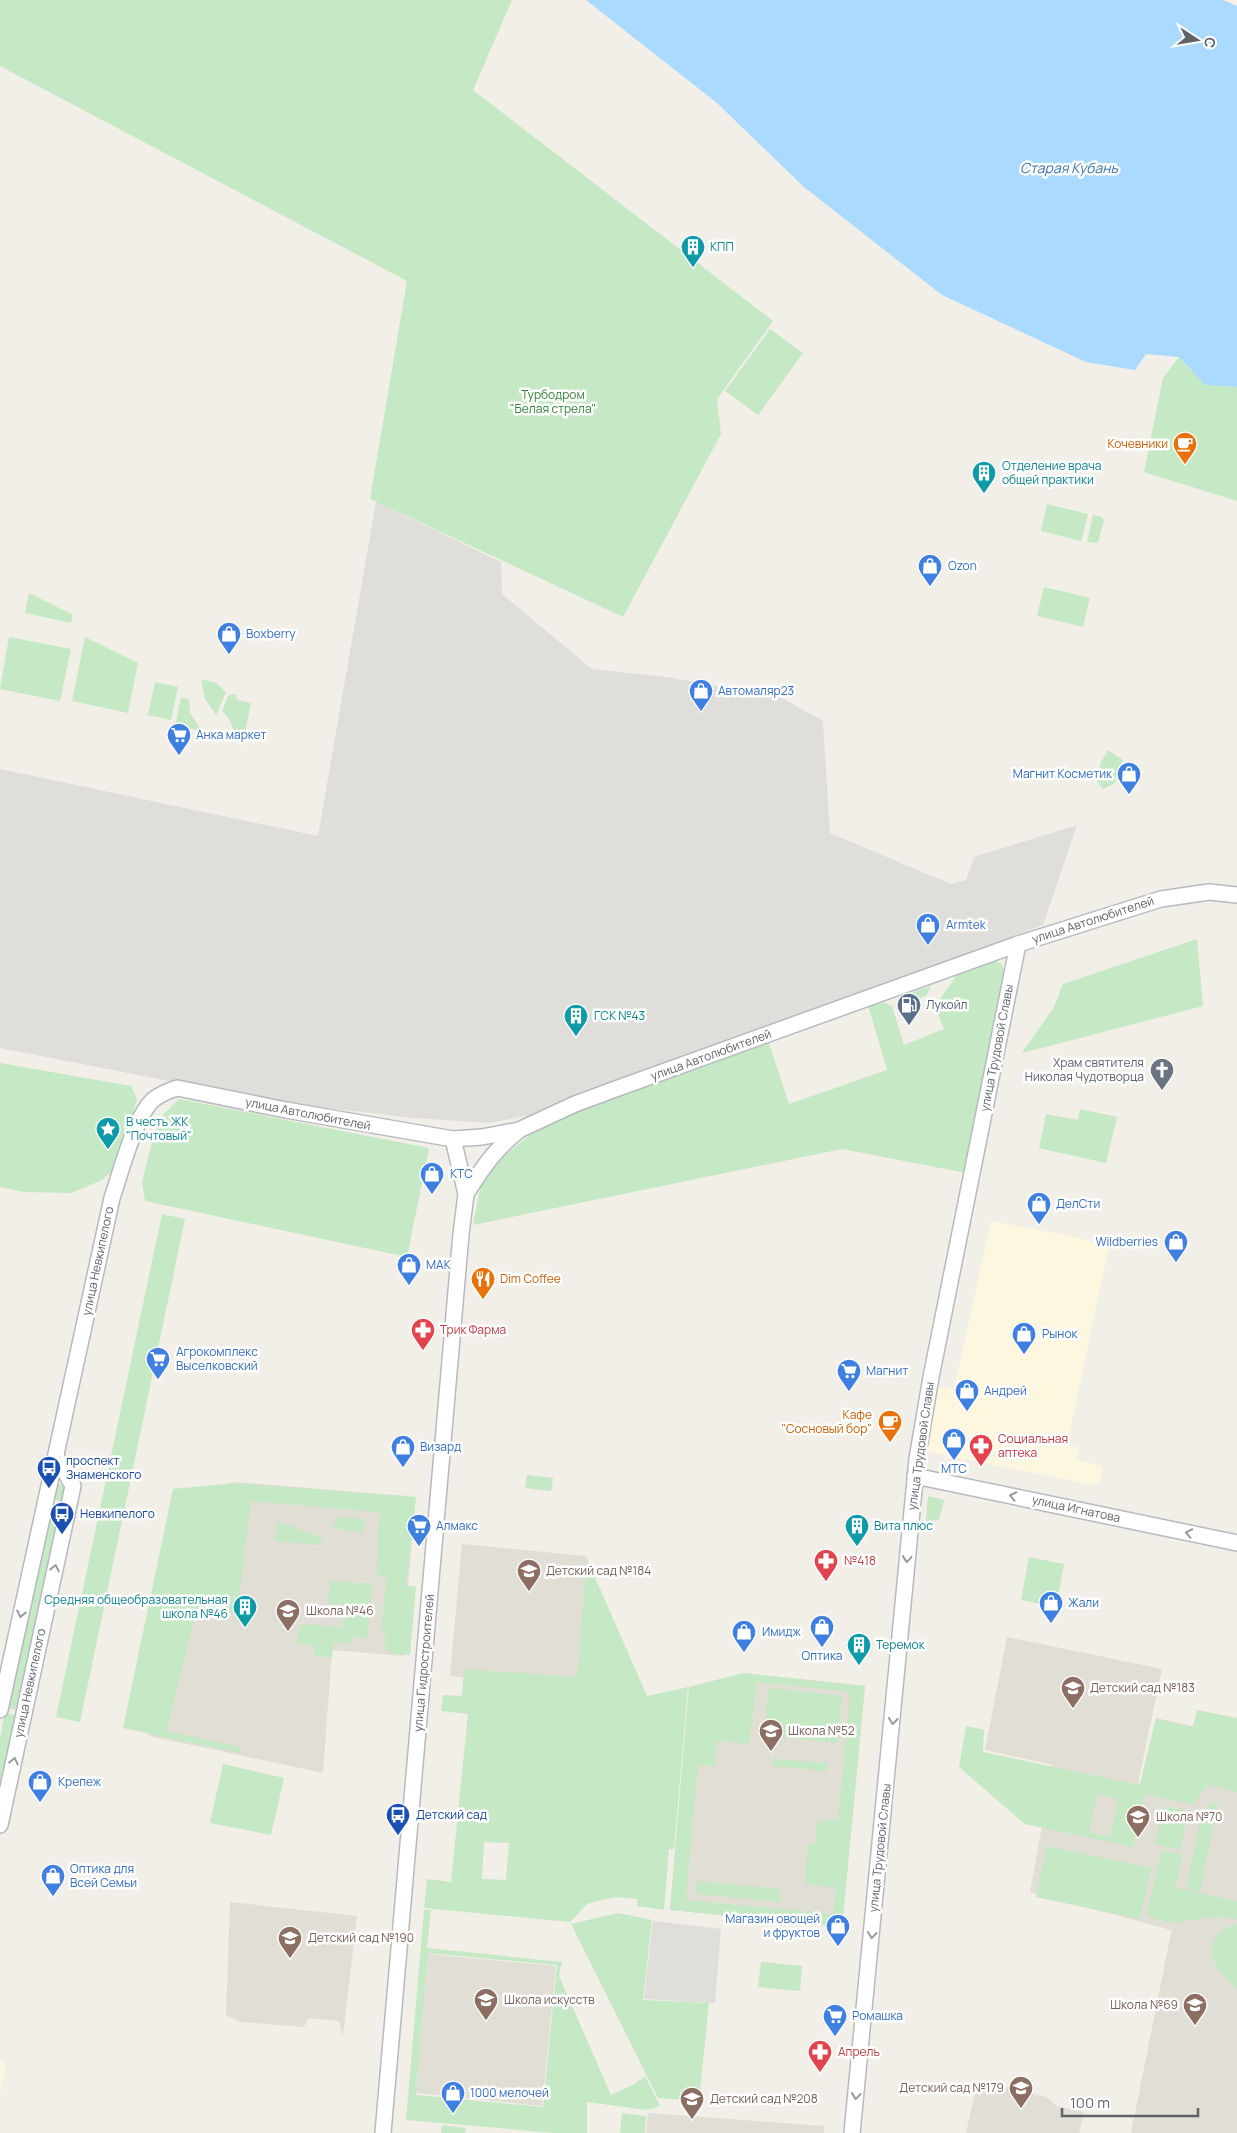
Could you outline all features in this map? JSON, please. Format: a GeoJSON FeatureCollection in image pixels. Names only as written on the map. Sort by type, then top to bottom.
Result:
{"type":"FeatureCollection","features":[{"type":"Feature","properties":{"kind":"street","name":"улица Автолюбителей"},"geometry":{"type":"LineString","coordinates":[[177,1088],[286,1110],[453,1139],[482,1137],[519,1130],[575,1104],[612,1090],[1018,944],[1161,899],[1209,892],[1237,894]]}},
{"type":"Feature","properties":{"kind":"street","name":"улица Трудовой Славы"},"geometry":{"type":"LineString","coordinates":[[852,2133],[915,1476],[931,1377],[1018,944]]}},
{"type":"Feature","properties":{"kind":"street","name":"улица Невкипелого"},"geometry":{"type":"LineString","coordinates":[[0,1710],[115,1191],[134,1133],[151,1102],[163,1093],[177,1088]]}},
{"type":"Feature","properties":{"kind":"street","name":"улица Гидростроителей"},"geometry":{"type":"LineString","coordinates":[[466,1194],[488,1160],[503,1143],[519,1130]]}},
{"type":"Feature","properties":{"kind":"street","name":"улица Гидростроителей"},"geometry":{"type":"LineString","coordinates":[[383,2133],[466,1194],[453,1139]]}},
{"type":"Feature","properties":{"kind":"street","name":"улица Невкипелого"},"geometry":{"type":"LineString","coordinates":[[0,1826],[73,1486],[56,1456]]}},
{"type":"Feature","properties":{"kind":"street","name":"улица Игнатова"},"geometry":{"type":"LineString","coordinates":[[915,1476],[1237,1543]]}},
{"type":"Feature","properties":{"kind":"street"},"geometry":{"type":"LineString","coordinates":[[45,1507],[52,1502],[60,1504],[67,1512]]}},
{"type":"Feature","properties":{"kind":"shaded area"},"geometry":{"type":"Polygon","coordinates":[[[376,502],[501,562],[502,594],[592,669],[667,677],[780,697],[823,721],[830,833],[951,884],[966,880],[974,857],[1077,825],[1043,925],[531,1115],[489,1123],[413,1118],[277,1102],[0,1048],[0,769],[318,836],[376,502]]]}},
{"type":"Feature","properties":{"kind":"shaded area","name":"Рынок"},"geometry":{"type":"Polygon","coordinates":[[[991,1221],[1075,1237],[1109,1246],[1067,1445],[1079,1448],[1076,1460],[1103,1466],[1099,1486],[925,1451],[938,1387],[954,1389],[991,1221]]]}},
{"type":"Feature","properties":{"kind":"shaded area","name":"Школа №46"},"geometry":{"type":"Polygon","coordinates":[[[234,1482],[407,1496],[406,1504],[415,1505],[402,1656],[332,1650],[323,1773],[149,1736],[200,1495],[234,1482]]]}},
{"type":"Feature","properties":{"kind":"shaded area","name":"Детский сад №184"},"geometry":{"type":"Polygon","coordinates":[[[462,1544],[586,1556],[613,1628],[607,1693],[450,1676],[462,1544]]]}},
{"type":"Feature","properties":{"kind":"shaded area"},"geometry":{"type":"Polygon","coordinates":[[[1007,1637],[1162,1669],[1138,1783],[1140,1783],[1156,1718],[1237,1736],[1237,2133],[1131,2133],[1174,1918],[1171,1930],[1030,1892],[1053,1765],[985,1750],[1007,1637]]]}},
{"type":"Feature","properties":{"kind":"shaded area","name":"Школа №52"},"geometry":{"type":"Polygon","coordinates":[[[744,1673],[865,1686],[842,1927],[670,1910],[689,1687],[744,1673]]]}},
{"type":"Feature","properties":{"kind":"shaded area","name":"Детский сад №190"},"geometry":{"type":"Polygon","coordinates":[[[230,1902],[357,1916],[343,2036],[339,2021],[308,2018],[304,2027],[240,2022],[226,2015],[230,1902]]]}},
{"type":"Feature","properties":{"kind":"shaded area"},"geometry":{"type":"Polygon","coordinates":[[[653,1921],[721,1929],[715,2003],[644,1999],[653,1921]]]}},
{"type":"Feature","properties":{"kind":"shaded area","name":"Школа искусств"},"geometry":{"type":"Polygon","coordinates":[[[428,1954],[556,1966],[542,2106],[416,2093],[428,1954]]]}},
{"type":"Feature","properties":{"kind":"shaded area"},"geometry":{"type":"Polygon","coordinates":[[[0,2061],[6,2062],[0,2094],[0,2061]]]}},
{"type":"Feature","properties":{"kind":"shaded area","name":"Детский сад №179"},"geometry":{"type":"Polygon","coordinates":[[[978,2080],[1046,2097],[1057,2106],[1084,2112],[1079,2133],[966,2133],[978,2080]]]}},
{"type":"Feature","properties":{"kind":"shaded area","name":"Детский сад №208"},"geometry":{"type":"Polygon","coordinates":[[[648,2113],[824,2126],[824,2133],[646,2133],[648,2113]]]}},
{"type":"Feature","properties":{"kind":"green space","name":"Турбодром \"Белая стрела\""},"geometry":{"type":"Polygon","coordinates":[[[0,0],[512,0],[473,90],[773,321],[717,399],[721,434],[623,617],[370,499],[407,281],[0,66],[0,0]]]}},
{"type":"Feature","properties":{"kind":"green space"},"geometry":{"type":"Polygon","coordinates":[[[770,329],[803,353],[758,415],[725,391],[770,329]]]}},
{"type":"Feature","properties":{"kind":"green space"},"geometry":{"type":"Polygon","coordinates":[[[1179,357],[1205,385],[1237,387],[1237,501],[1144,472],[1163,378],[1179,357]]]}},
{"type":"Feature","properties":{"kind":"green space"},"geometry":{"type":"Polygon","coordinates":[[[1047,504],[1088,514],[1081,541],[1041,531],[1047,504]]]}},
{"type":"Feature","properties":{"kind":"green space"},"geometry":{"type":"Polygon","coordinates":[[[1093,515],[1102,517],[1104,520],[1098,543],[1087,542],[1093,515]]]}},
{"type":"Feature","properties":{"kind":"green space"},"geometry":{"type":"Polygon","coordinates":[[[1044,587],[1090,598],[1083,627],[1037,616],[1044,587]]]}},
{"type":"Feature","properties":{"kind":"green space"},"geometry":{"type":"Polygon","coordinates":[[[29,593],[73,615],[71,623],[25,613],[29,593]]]}},
{"type":"Feature","properties":{"kind":"green space"},"geometry":{"type":"Polygon","coordinates":[[[9,637],[71,649],[60,701],[0,689],[9,637]]]}},
{"type":"Feature","properties":{"kind":"green space"},"geometry":{"type":"Polygon","coordinates":[[[85,637],[138,663],[128,713],[72,701],[85,637]]]}},
{"type":"Feature","properties":{"kind":"green space"},"geometry":{"type":"Polygon","coordinates":[[[201,679],[216,683],[226,692],[216,715],[205,699],[201,679]]]}},
{"type":"Feature","properties":{"kind":"green space"},"geometry":{"type":"Polygon","coordinates":[[[155,682],[178,687],[171,720],[148,715],[155,682]]]}},
{"type":"Feature","properties":{"kind":"green space"},"geometry":{"type":"Polygon","coordinates":[[[236,694],[237,700],[251,703],[243,742],[233,740],[232,724],[222,711],[228,696],[236,694]]]}},
{"type":"Feature","properties":{"kind":"green space"},"geometry":{"type":"Polygon","coordinates":[[[181,698],[189,699],[190,713],[202,731],[175,726],[181,698]]]}},
{"type":"Feature","properties":{"kind":"green space"},"geometry":{"type":"Polygon","coordinates":[[[1108,750],[1123,760],[1118,769],[1115,783],[1103,789],[1096,780],[1102,760],[1108,750]]]}},
{"type":"Feature","properties":{"kind":"green space"},"geometry":{"type":"Polygon","coordinates":[[[1197,939],[1203,1006],[1022,1053],[1054,1007],[1063,984],[1197,939]]]}},
{"type":"Feature","properties":{"kind":"green space"},"geometry":{"type":"Polygon","coordinates":[[[992,961],[1001,963],[1006,974],[966,1173],[842,1149],[473,1225],[480,1188],[497,1161],[547,1121],[768,1040],[789,1104],[887,1070],[868,1005],[885,1003],[892,1006],[904,1045],[944,1029],[935,1006],[959,972],[992,961]]]}},
{"type":"Feature","properties":{"kind":"green space"},"geometry":{"type":"Polygon","coordinates":[[[931,986],[926,996],[912,1000],[905,995],[931,986]]]}},
{"type":"Feature","properties":{"kind":"green space"},"geometry":{"type":"Polygon","coordinates":[[[0,1063],[131,1086],[137,1099],[118,1166],[102,1180],[71,1193],[24,1192],[0,1187],[0,1063]]]}},
{"type":"Feature","properties":{"kind":"green space"},"geometry":{"type":"Polygon","coordinates":[[[179,1099],[429,1148],[407,1257],[145,1201],[142,1182],[154,1135],[162,1116],[179,1099]]]}},
{"type":"Feature","properties":{"kind":"green space"},"geometry":{"type":"Polygon","coordinates":[[[1080,1109],[1117,1117],[1106,1163],[1039,1148],[1046,1114],[1078,1120],[1080,1109]]]}},
{"type":"Feature","properties":{"kind":"green space"},"geometry":{"type":"Polygon","coordinates":[[[162,1214],[185,1219],[80,1722],[56,1717],[162,1214]]]}},
{"type":"Feature","properties":{"kind":"green space"},"geometry":{"type":"Polygon","coordinates":[[[527,1475],[553,1478],[551,1491],[525,1488],[527,1475]]]}},
{"type":"Feature","properties":{"kind":"green space"},"geometry":{"type":"Polygon","coordinates":[[[54,1483],[67,1486],[63,1502],[53,1499],[54,1483]]]}},
{"type":"Feature","properties":{"kind":"green space"},"geometry":{"type":"Polygon","coordinates":[[[234,1483],[416,1497],[406,1585],[416,1587],[410,1655],[392,1654],[385,1646],[385,1632],[381,1628],[387,1578],[377,1576],[379,1512],[251,1501],[237,1614],[218,1608],[195,1615],[167,1731],[241,1747],[240,1753],[123,1728],[173,1489],[234,1483]]]}},
{"type":"Feature","properties":{"kind":"green space"},"geometry":{"type":"Polygon","coordinates":[[[928,1496],[944,1500],[939,1520],[926,1521],[928,1496]]]}},
{"type":"Feature","properties":{"kind":"green space"},"geometry":{"type":"Polygon","coordinates":[[[52,1505],[60,1507],[62,1510],[19,1710],[6,1708],[52,1505]]]}},
{"type":"Feature","properties":{"kind":"green space"},"geometry":{"type":"Polygon","coordinates":[[[340,1517],[365,1519],[363,1532],[332,1528],[340,1517]]]}},
{"type":"Feature","properties":{"kind":"green space"},"geometry":{"type":"Polygon","coordinates":[[[277,1521],[322,1538],[321,1545],[275,1541],[277,1521]]]}},
{"type":"Feature","properties":{"kind":"green space"},"geometry":{"type":"Polygon","coordinates":[[[1029,1557],[1064,1564],[1056,1607],[1021,1600],[1029,1557]]]}},
{"type":"Feature","properties":{"kind":"green space"},"geometry":{"type":"Polygon","coordinates":[[[587,1559],[647,1696],[688,1687],[674,1849],[669,1849],[664,1910],[637,1906],[637,1899],[614,1897],[587,1904],[570,1922],[424,1908],[427,1879],[451,1882],[468,1714],[441,1711],[443,1695],[462,1696],[464,1669],[577,1677],[587,1559]],[[484,1842],[482,1879],[506,1880],[509,1843],[484,1842]]]}},
{"type":"Feature","properties":{"kind":"green space"},"geometry":{"type":"Polygon","coordinates":[[[330,1581],[372,1584],[367,1639],[351,1636],[350,1644],[333,1642],[332,1658],[314,1656],[314,1646],[296,1643],[301,1624],[343,1627],[345,1605],[328,1604],[330,1581]]]}},
{"type":"Feature","properties":{"kind":"green space"},"geometry":{"type":"Polygon","coordinates":[[[744,1673],[865,1686],[842,1927],[670,1910],[689,1687],[744,1673]],[[757,1682],[749,1744],[717,1741],[715,1766],[698,1765],[686,1900],[833,1914],[836,1888],[805,1884],[808,1843],[816,1844],[817,1823],[823,1820],[838,1820],[850,1692],[757,1682]]]}},
{"type":"Feature","properties":{"kind":"green space"},"geometry":{"type":"Polygon","coordinates":[[[768,1688],[842,1696],[837,1743],[764,1735],[768,1688]]]}},
{"type":"Feature","properties":{"kind":"green space"},"geometry":{"type":"Polygon","coordinates":[[[1197,1710],[1237,1718],[1237,1792],[1208,1785],[1193,1804],[1144,1794],[1133,1847],[1025,1824],[959,1767],[966,1726],[984,1730],[983,1752],[1140,1785],[1156,1719],[1193,1727],[1197,1710]],[[1097,1794],[1089,1832],[1110,1837],[1118,1799],[1097,1794]]]}},
{"type":"Feature","properties":{"kind":"green space"},"geometry":{"type":"Polygon","coordinates":[[[5,1713],[18,1716],[0,1800],[0,1739],[5,1713]]]}},
{"type":"Feature","properties":{"kind":"green space"},"geometry":{"type":"Polygon","coordinates":[[[773,1759],[828,1763],[827,1771],[772,1766],[773,1759]]]}},
{"type":"Feature","properties":{"kind":"green space"},"geometry":{"type":"Polygon","coordinates":[[[223,1764],[284,1778],[271,1835],[210,1823],[223,1764]]]}},
{"type":"Feature","properties":{"kind":"green space"},"geometry":{"type":"Polygon","coordinates":[[[1213,1802],[1218,1803],[1200,1892],[1186,1889],[1202,1813],[1213,1802]]]}},
{"type":"Feature","properties":{"kind":"green space"},"geometry":{"type":"Polygon","coordinates":[[[1164,1806],[1188,1811],[1180,1850],[1155,1844],[1164,1806]]]}},
{"type":"Feature","properties":{"kind":"green space"},"geometry":{"type":"Polygon","coordinates":[[[1047,1846],[1151,1868],[1140,1919],[1036,1897],[1047,1846]]]}},
{"type":"Feature","properties":{"kind":"green space"},"geometry":{"type":"Polygon","coordinates":[[[1161,1850],[1183,1854],[1175,1888],[1237,1901],[1237,1919],[1213,1918],[1171,1922],[1147,1916],[1161,1850]]]}},
{"type":"Feature","properties":{"kind":"green space"},"geometry":{"type":"Polygon","coordinates":[[[697,1881],[781,1889],[780,1902],[696,1894],[697,1881]]]}},
{"type":"Feature","properties":{"kind":"green space"},"geometry":{"type":"Polygon","coordinates":[[[424,1910],[431,1910],[427,1948],[562,1962],[559,1976],[611,2095],[635,2084],[645,2076],[660,2106],[647,2110],[587,2102],[587,2133],[555,2133],[406,2120],[424,1910]],[[428,1953],[416,2095],[543,2107],[557,1965],[428,1953]]]}},
{"type":"Feature","properties":{"kind":"green space"},"geometry":{"type":"Polygon","coordinates":[[[618,1913],[652,1920],[643,2000],[709,2003],[699,2101],[658,2098],[571,1924],[618,1913]]]}},
{"type":"Feature","properties":{"kind":"green space"},"geometry":{"type":"Polygon","coordinates":[[[1237,1924],[1237,1989],[1216,1966],[1212,1956],[1212,1949],[1213,1943],[1220,1933],[1237,1924]]]}},
{"type":"Feature","properties":{"kind":"green space"},"geometry":{"type":"Polygon","coordinates":[[[761,1962],[802,1966],[800,1991],[758,1987],[761,1962]]]}},
{"type":"Feature","properties":{"kind":"green space"},"geometry":{"type":"Polygon","coordinates":[[[622,2113],[646,2116],[645,2133],[620,2133],[622,2113]]]}},
{"type":"Feature","properties":{"kind":"green space"},"geometry":{"type":"Polygon","coordinates":[[[442,2125],[466,2128],[465,2133],[441,2133],[442,2125]]]}},
{"type":"Feature","properties":{"kind":"water","name":"Старая Кубань"},"geometry":{"type":"Polygon","coordinates":[[[586,0],[1223,0],[1237,6],[1237,387],[1205,385],[1179,357],[1146,354],[1135,370],[1086,362],[942,295],[804,187],[717,103],[586,0]]]}},
{"type":"Feature","properties":{"kind":"place","name":"КПП"},"geometry":{"type":"Point","coordinates":[693,268]}},
{"type":"Feature","properties":{"kind":"place","name":"Кочевники"},"geometry":{"type":"Point","coordinates":[1185,465]}},
{"type":"Feature","properties":{"kind":"place","name":"Отделение врача общей практики"},"geometry":{"type":"Point","coordinates":[984,494]}},
{"type":"Feature","properties":{"kind":"place","name":"Ozon"},"geometry":{"type":"Point","coordinates":[930,587]}},
{"type":"Feature","properties":{"kind":"place","name":"Boxberry"},"geometry":{"type":"Point","coordinates":[229,655]}},
{"type":"Feature","properties":{"kind":"place","name":"Автомаляр23"},"geometry":{"type":"Point","coordinates":[701,712]}},
{"type":"Feature","properties":{"kind":"place","name":"Анка маркет"},"geometry":{"type":"Point","coordinates":[179,756]}},
{"type":"Feature","properties":{"kind":"place","name":"Магнит Косметик"},"geometry":{"type":"Point","coordinates":[1129,795]}},
{"type":"Feature","properties":{"kind":"place","name":"Armtek"},"geometry":{"type":"Point","coordinates":[928,946]}},
{"type":"Feature","properties":{"kind":"place","name":"Лукойл"},"geometry":{"type":"Point","coordinates":[909,1026]}},
{"type":"Feature","properties":{"kind":"place","name":"ГСК №43"},"geometry":{"type":"Point","coordinates":[576,1037]}},
{"type":"Feature","properties":{"kind":"place","name":"Храм святителя Николая Чудотворца"},"geometry":{"type":"Point","coordinates":[1162,1091]}},
{"type":"Feature","properties":{"kind":"place","name":"В честь ЖК \"Почтовый\""},"geometry":{"type":"Point","coordinates":[108,1150]}},
{"type":"Feature","properties":{"kind":"place","name":"КТС"},"geometry":{"type":"Point","coordinates":[432,1195]}},
{"type":"Feature","properties":{"kind":"place","name":"ДелСти"},"geometry":{"type":"Point","coordinates":[1039,1225]}},
{"type":"Feature","properties":{"kind":"place","name":"Wildberries"},"geometry":{"type":"Point","coordinates":[1176,1263]}},
{"type":"Feature","properties":{"kind":"place","name":"МАК"},"geometry":{"type":"Point","coordinates":[409,1286]}},
{"type":"Feature","properties":{"kind":"place","name":"Dim Coffee"},"geometry":{"type":"Point","coordinates":[483,1300]}},
{"type":"Feature","properties":{"kind":"place","name":"Трик Фарма"},"geometry":{"type":"Point","coordinates":[423,1351]}},
{"type":"Feature","properties":{"kind":"place","name":"Рынок"},"geometry":{"type":"Point","coordinates":[1024,1355]}},
{"type":"Feature","properties":{"kind":"place","name":"Агрокомплекс Выселковский"},"geometry":{"type":"Point","coordinates":[158,1380]}},
{"type":"Feature","properties":{"kind":"place","name":"Магнит"},"geometry":{"type":"Point","coordinates":[849,1392]}},
{"type":"Feature","properties":{"kind":"place","name":"Андрей"},"geometry":{"type":"Point","coordinates":[967,1412]}},
{"type":"Feature","properties":{"kind":"place","name":"Кафе \"Сосновый бор\""},"geometry":{"type":"Point","coordinates":[890,1443]}},
{"type":"Feature","properties":{"kind":"place","name":"МТС"},"geometry":{"type":"Point","coordinates":[954,1461]}},
{"type":"Feature","properties":{"kind":"place","name":"Социальная аптека"},"geometry":{"type":"Point","coordinates":[981,1467]}},
{"type":"Feature","properties":{"kind":"place","name":"Визард"},"geometry":{"type":"Point","coordinates":[403,1468]}},
{"type":"Feature","properties":{"kind":"place","name":"проспект Знаменского"},"geometry":{"type":"Point","coordinates":[49,1489]}},
{"type":"Feature","properties":{"kind":"place","name":"Невкипелого"},"geometry":{"type":"Point","coordinates":[62,1535]}},
{"type":"Feature","properties":{"kind":"place","name":"Алмакс"},"geometry":{"type":"Point","coordinates":[419,1547]}},
{"type":"Feature","properties":{"kind":"place","name":"Вита плюс"},"geometry":{"type":"Point","coordinates":[857,1547]}},
{"type":"Feature","properties":{"kind":"place","name":"№418"},"geometry":{"type":"Point","coordinates":[826,1582]}},
{"type":"Feature","properties":{"kind":"place","name":"Детский сад №184"},"geometry":{"type":"Point","coordinates":[529,1592]}},
{"type":"Feature","properties":{"kind":"place","name":"Жали"},"geometry":{"type":"Point","coordinates":[1051,1624]}},
{"type":"Feature","properties":{"kind":"place","name":"Средняя общеобразовательная школа №46"},"geometry":{"type":"Point","coordinates":[245,1628]}},
{"type":"Feature","properties":{"kind":"place","name":"Школа №46"},"geometry":{"type":"Point","coordinates":[288,1632]}},
{"type":"Feature","properties":{"kind":"place","name":"Оптика"},"geometry":{"type":"Point","coordinates":[822,1648]}},
{"type":"Feature","properties":{"kind":"place","name":"Имидж"},"geometry":{"type":"Point","coordinates":[744,1653]}},
{"type":"Feature","properties":{"kind":"place","name":"Теремок"},"geometry":{"type":"Point","coordinates":[859,1666]}},
{"type":"Feature","properties":{"kind":"place","name":"Детский сад №183"},"geometry":{"type":"Point","coordinates":[1073,1709]}},
{"type":"Feature","properties":{"kind":"place","name":"Школа №52"},"geometry":{"type":"Point","coordinates":[771,1752]}},
{"type":"Feature","properties":{"kind":"place","name":"Крепеж"},"geometry":{"type":"Point","coordinates":[40,1803]}},
{"type":"Feature","properties":{"kind":"place","name":"Детский сад"},"geometry":{"type":"Point","coordinates":[398,1836]}},
{"type":"Feature","properties":{"kind":"place","name":"Школа №70"},"geometry":{"type":"Point","coordinates":[1138,1838]}},
{"type":"Feature","properties":{"kind":"place","name":"Оптика для Всей Семьи"},"geometry":{"type":"Point","coordinates":[53,1897]}},
{"type":"Feature","properties":{"kind":"place","name":"Магазин овощей и фруктов"},"geometry":{"type":"Point","coordinates":[838,1947]}},
{"type":"Feature","properties":{"kind":"place","name":"Детский сад №190"},"geometry":{"type":"Point","coordinates":[290,1959]}},
{"type":"Feature","properties":{"kind":"place","name":"Школа искусств"},"geometry":{"type":"Point","coordinates":[486,2021]}},
{"type":"Feature","properties":{"kind":"place","name":"Школа №69"},"geometry":{"type":"Point","coordinates":[1195,2026]}},
{"type":"Feature","properties":{"kind":"place","name":"Ромашка"},"geometry":{"type":"Point","coordinates":[835,2037]}},
{"type":"Feature","properties":{"kind":"place","name":"Апрель"},"geometry":{"type":"Point","coordinates":[820,2073]}},
{"type":"Feature","properties":{"kind":"place","name":"Детский сад №179"},"geometry":{"type":"Point","coordinates":[1021,2109]}},
{"type":"Feature","properties":{"kind":"place","name":"1000 мелочей"},"geometry":{"type":"Point","coordinates":[453,2114]}},
{"type":"Feature","properties":{"kind":"place","name":"Детский сад №208"},"geometry":{"type":"Point","coordinates":[692,2120]}}]}
